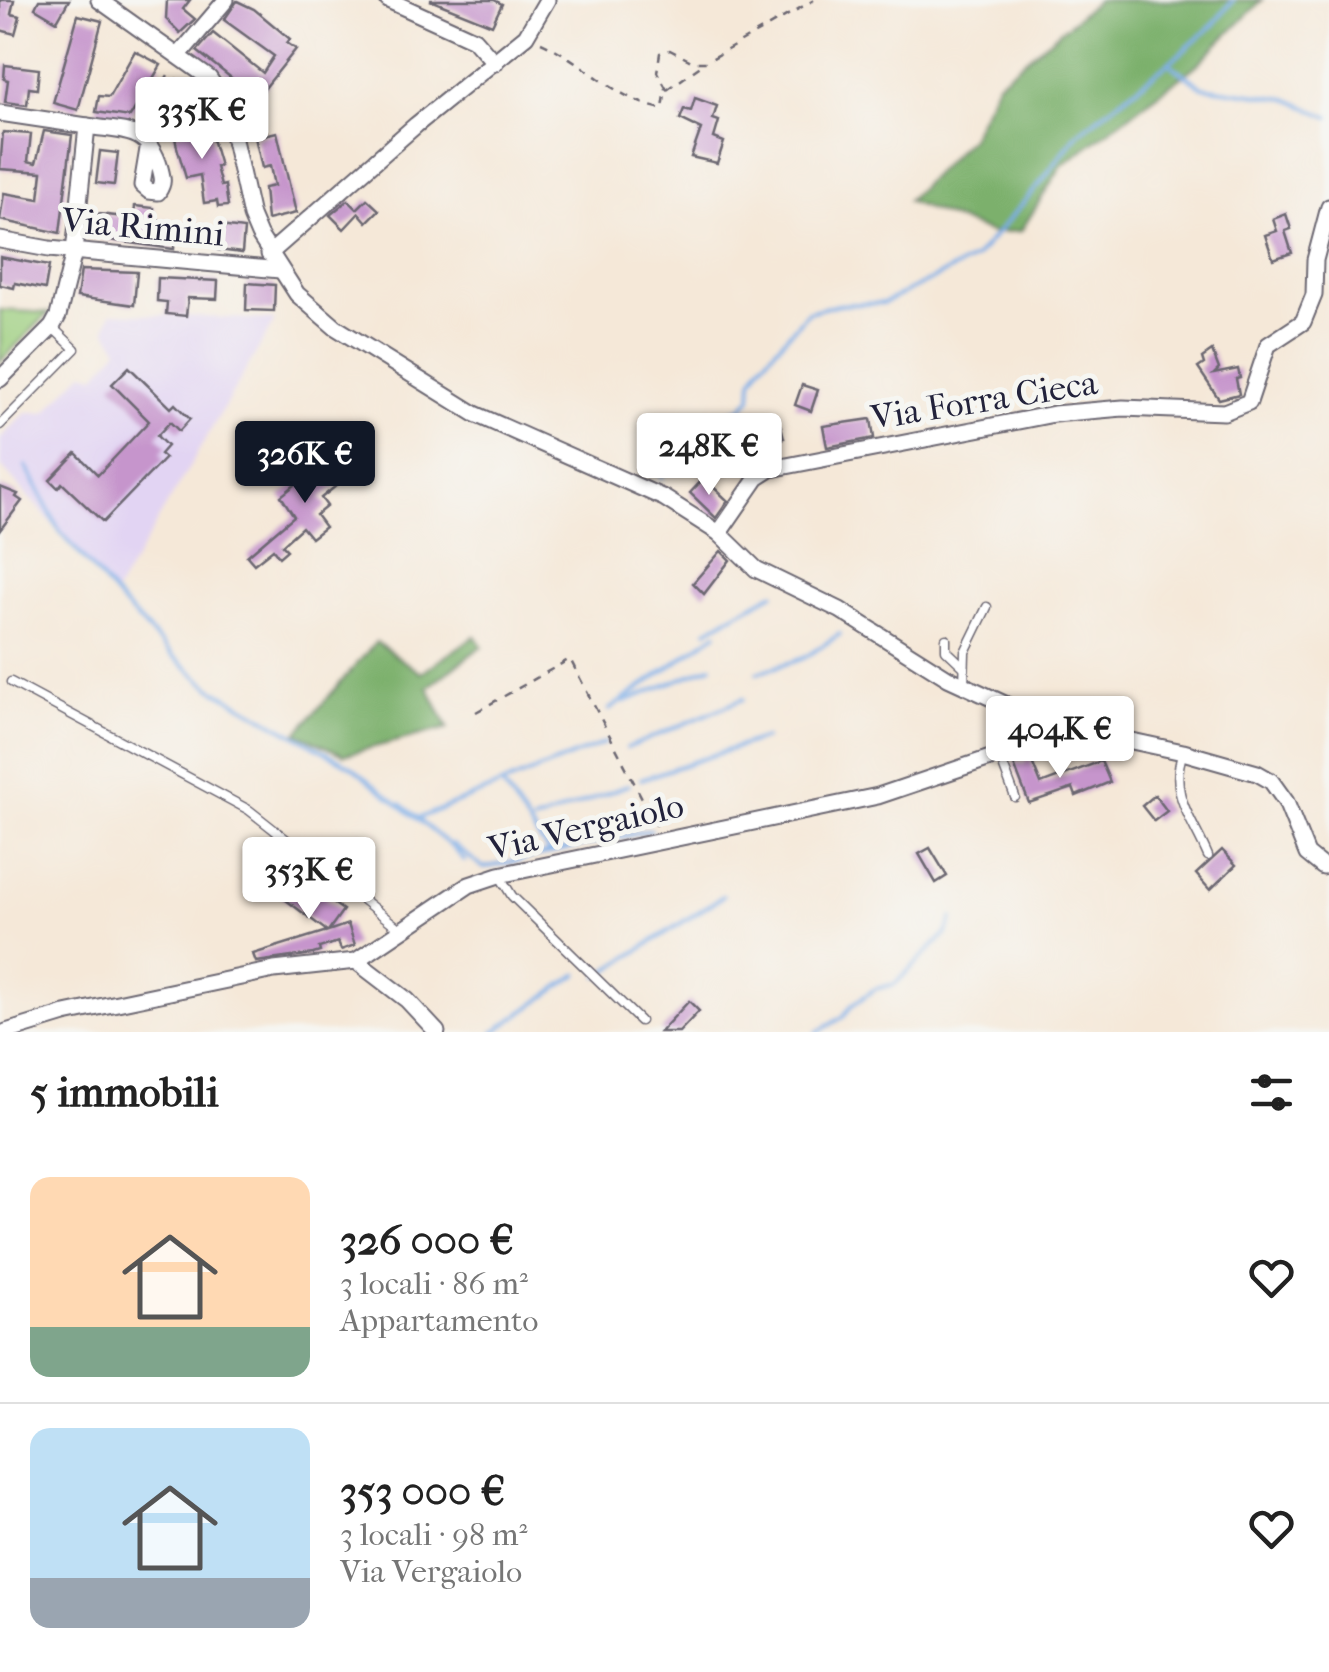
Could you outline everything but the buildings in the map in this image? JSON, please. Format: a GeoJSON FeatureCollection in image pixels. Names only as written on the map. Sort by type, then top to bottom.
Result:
{"type":"FeatureCollection","features":[{"type":"Feature","properties":{"kind":"street"},"geometry":{"type":"LineString","coordinates":[[99,0],[209,78],[226,104],[251,216],[269,254],[298,294],[335,327],[446,398],[539,444],[634,482],[719,533],[756,570],[840,610],[964,686],[1022,712],[1080,730],[1183,752],[1270,781],[1286,802],[1307,854],[1323,867],[1329,866]]}},
{"type":"Feature","properties":{"kind":"street"},"geometry":{"type":"LineString","coordinates":[[180,56],[226,0]]}},
{"type":"Feature","properties":{"kind":"street"},"geometry":{"type":"LineString","coordinates":[[388,0],[474,40],[495,64]]}},
{"type":"Feature","properties":{"kind":"street"},"geometry":{"type":"LineString","coordinates":[[269,254],[416,124],[526,36],[547,0]]}},
{"type":"Feature","properties":{"kind":"street"},"geometry":{"type":"LineString","coordinates":[[0,113],[133,133],[149,143]]}},
{"type":"Feature","properties":{"kind":"street"},"geometry":{"type":"LineString","coordinates":[[0,379],[52,327],[74,252],[87,126]]}},
{"type":"Feature","properties":{"kind":"street","name":"Via Forra Cieca"},"geometry":{"type":"LineString","coordinates":[[719,533],[757,478],[770,469],[1054,414],[1123,408],[1224,412],[1250,402],[1268,344],[1302,322],[1314,295],[1315,260],[1329,207]]}},
{"type":"Feature","properties":{"kind":"street","name":"Via Rimini"},"geometry":{"type":"LineString","coordinates":[[0,240],[74,252],[280,270]]}},
{"type":"Feature","properties":{"kind":"street"},"geometry":{"type":"LineString","coordinates":[[1021,750],[1028,732],[1022,712]]}},
{"type":"Feature","properties":{"kind":"street","name":"Via Vergaiolo"},"geometry":{"type":"LineString","coordinates":[[6,1032],[65,1014],[274,970],[356,961],[469,885],[499,875],[878,796],[1080,730]]}},
{"type":"Feature","properties":{"kind":"street"},"geometry":{"type":"LineString","coordinates":[[356,961],[407,1000],[437,1032]]}},
{"type":"Feature","properties":{"kind":"lane"},"geometry":{"type":"LineString","coordinates":[[0,426],[74,348],[52,327]]}},
{"type":"Feature","properties":{"kind":"lane"},"geometry":{"type":"LineString","coordinates":[[964,686],[965,652],[987,607]]}},
{"type":"Feature","properties":{"kind":"lane"},"geometry":{"type":"LineString","coordinates":[[946,639],[946,650],[964,667]]}},
{"type":"Feature","properties":{"kind":"lane"},"geometry":{"type":"LineString","coordinates":[[12,682],[249,810],[404,932]]}},
{"type":"Feature","properties":{"kind":"lane"},"geometry":{"type":"LineString","coordinates":[[1080,730],[1090,754]]}},
{"type":"Feature","properties":{"kind":"lane"},"geometry":{"type":"LineString","coordinates":[[1183,752],[1176,771],[1177,790],[1208,856]]}},
{"type":"Feature","properties":{"kind":"lane"},"geometry":{"type":"LineString","coordinates":[[1000,758],[1015,798]]}},
{"type":"Feature","properties":{"kind":"lane"},"geometry":{"type":"LineString","coordinates":[[499,875],[512,896],[640,1021]]}},
{"type":"Feature","properties":{"kind":"path"},"geometry":{"type":"LineString","coordinates":[[666,90],[706,62],[814,0]]}},
{"type":"Feature","properties":{"kind":"path"},"geometry":{"type":"LineString","coordinates":[[526,36],[558,50],[649,106],[663,108],[666,90],[657,72],[660,53],[670,50],[693,62],[706,62]]}},
{"type":"Feature","properties":{"kind":"path"},"geometry":{"type":"LineString","coordinates":[[133,133],[180,56]]}},
{"type":"Feature","properties":{"kind":"path"},"geometry":{"type":"LineString","coordinates":[[476,712],[570,659],[663,839]]}},
{"type":"Feature","properties":{"kind":"shaded area"},"geometry":{"type":"Polygon","coordinates":[[[111,313],[275,320],[115,594],[0,465],[0,439],[27,412],[45,413],[84,372],[96,375],[119,349],[106,330],[111,313]]]}},
{"type":"Feature","properties":{"kind":"green space"},"geometry":{"type":"Polygon","coordinates":[[[1098,0],[1262,0],[1197,65],[1062,165],[1021,231],[991,233],[907,201],[970,138],[998,82],[1098,0]]]}},
{"type":"Feature","properties":{"kind":"green space"},"geometry":{"type":"Polygon","coordinates":[[[0,310],[49,313],[0,362],[0,310]]]}},
{"type":"Feature","properties":{"kind":"green space"},"geometry":{"type":"Polygon","coordinates":[[[475,636],[482,646],[428,687],[448,728],[344,755],[297,733],[376,642],[421,673],[475,636]]]}},
{"type":"Feature","properties":{"kind":"waterway"},"geometry":{"type":"LineString","coordinates":[[661,478],[681,434],[741,408],[751,398],[752,380],[761,365],[808,312],[835,305],[884,303],[975,258],[1078,133],[1180,54],[1213,25],[1233,0]]}},
{"type":"Feature","properties":{"kind":"waterway"},"geometry":{"type":"LineString","coordinates":[[1168,63],[1203,87],[1287,99],[1329,117]]}},
{"type":"Feature","properties":{"kind":"waterway"},"geometry":{"type":"LineString","coordinates":[[26,466],[59,530],[173,656],[211,688],[352,767],[465,861]]}},
{"type":"Feature","properties":{"kind":"waterway"},"geometry":{"type":"LineString","coordinates":[[707,630],[774,593]]}},
{"type":"Feature","properties":{"kind":"waterway"},"geometry":{"type":"LineString","coordinates":[[609,710],[717,633]]}},
{"type":"Feature","properties":{"kind":"waterway"},"geometry":{"type":"LineString","coordinates":[[757,673],[804,658],[840,634]]}},
{"type":"Feature","properties":{"kind":"waterway"},"geometry":{"type":"LineString","coordinates":[[624,702],[712,666]]}},
{"type":"Feature","properties":{"kind":"waterway"},"geometry":{"type":"LineString","coordinates":[[627,748],[743,699]]}},
{"type":"Feature","properties":{"kind":"waterway"},"geometry":{"type":"LineString","coordinates":[[641,779],[765,738]]}},
{"type":"Feature","properties":{"kind":"waterway"},"geometry":{"type":"LineString","coordinates":[[419,818],[605,743]]}},
{"type":"Feature","properties":{"kind":"waterway"},"geometry":{"type":"LineString","coordinates":[[502,785],[549,853]]}},
{"type":"Feature","properties":{"kind":"waterway"},"geometry":{"type":"LineString","coordinates":[[534,822],[628,785]]}},
{"type":"Feature","properties":{"kind":"waterway"},"geometry":{"type":"LineString","coordinates":[[401,804],[421,820]]}},
{"type":"Feature","properties":{"kind":"waterway"},"geometry":{"type":"LineString","coordinates":[[452,844],[484,868],[651,830]]}},
{"type":"Feature","properties":{"kind":"waterway"},"geometry":{"type":"LineString","coordinates":[[599,976],[723,896]]}},
{"type":"Feature","properties":{"kind":"waterway"},"geometry":{"type":"LineString","coordinates":[[817,1032],[843,1017],[852,1005],[875,989],[895,984],[947,933],[953,918]]}},
{"type":"Feature","properties":{"kind":"waterway"},"geometry":{"type":"LineString","coordinates":[[494,1032],[578,974]]}}]}
